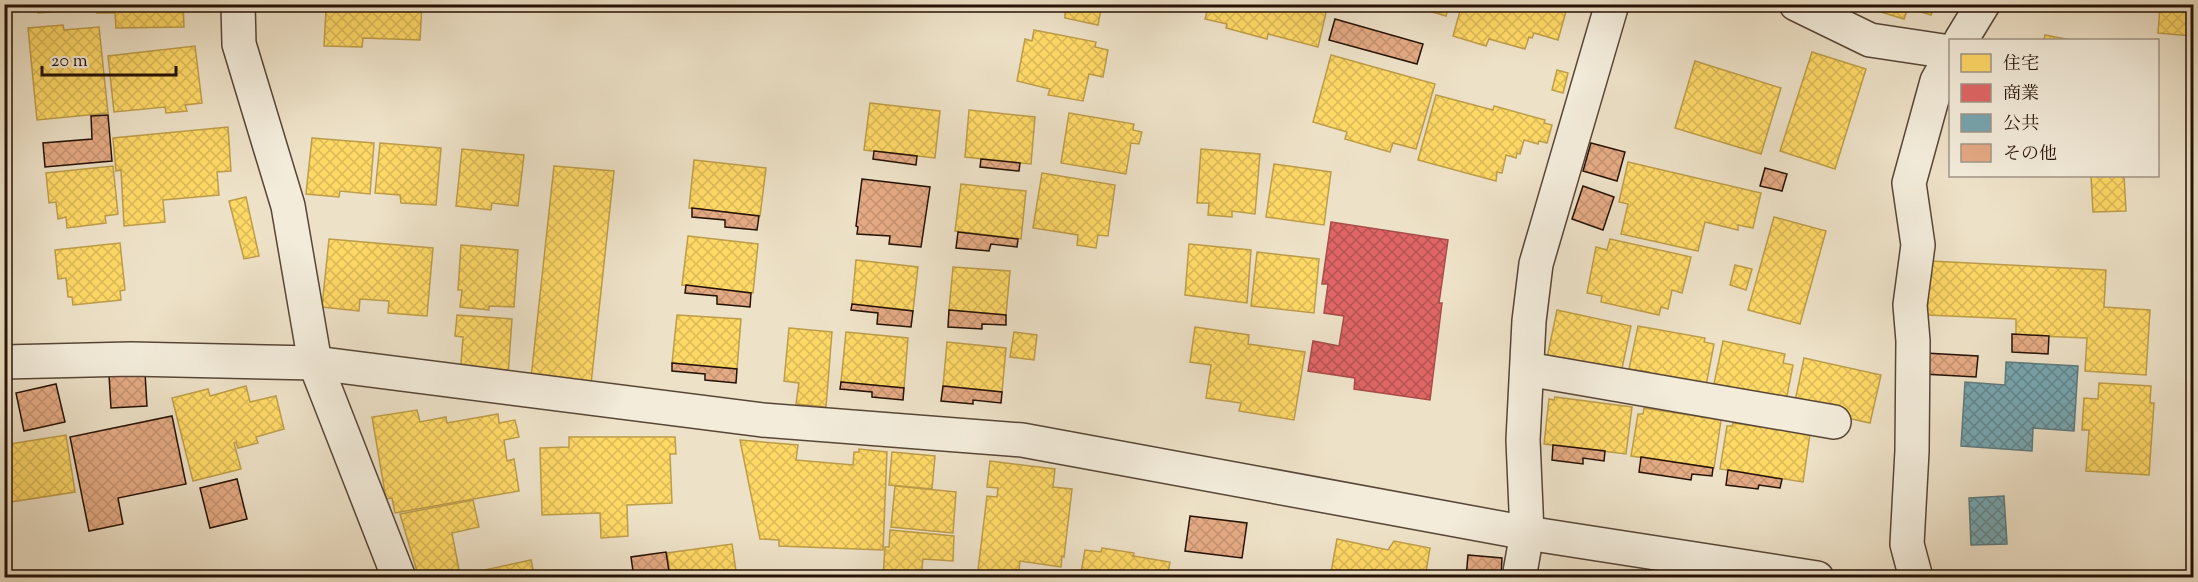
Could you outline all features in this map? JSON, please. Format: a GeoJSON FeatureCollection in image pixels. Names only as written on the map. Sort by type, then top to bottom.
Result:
{"type":"FeatureCollection","features":[{"type":"Feature","properties":{"kind":"street"},"geometry":{"type":"LineString","coordinates":[[238,4],[239,44],[288,206],[315,363],[399,578]]}},
{"type":"Feature","properties":{"kind":"street"},"geometry":{"type":"LineString","coordinates":[[1519,578],[1527,533],[1523,440],[1529,321],[1536,264],[1612,4]]}},
{"type":"Feature","properties":{"kind":"street"},"geometry":{"type":"LineString","coordinates":[[1796,4],[1870,40],[1949,52]]}},
{"type":"Feature","properties":{"kind":"street"},"geometry":{"type":"LineString","coordinates":[[1962,39],[1983,4]]}},
{"type":"Feature","properties":{"kind":"street"},"geometry":{"type":"LineString","coordinates":[[1916,578],[1907,544],[1912,451],[1913,341],[1910,305],[1918,245],[1909,183],[1937,81],[1949,60]]}},
{"type":"Feature","properties":{"kind":"street"},"geometry":{"type":"LineString","coordinates":[[4,362],[131,359],[315,363],[762,420],[1022,440],[1527,533],[1817,578]]}},
{"type":"Feature","properties":{"kind":"street"},"geometry":{"type":"LineString","coordinates":[[1527,369],[1834,422]]}},
{"type":"Feature","properties":{"kind":"building: 住宅"},"geometry":{"type":"Polygon","coordinates":[[[37,4],[63,4],[64,11],[38,13],[37,4]]]}},
{"type":"Feature","properties":{"kind":"building: 住宅"},"geometry":{"type":"Polygon","coordinates":[[[97,4],[183,4],[184,27],[116,28],[115,13],[97,13],[97,4]]]}},
{"type":"Feature","properties":{"kind":"building: 住宅"},"geometry":{"type":"Polygon","coordinates":[[[320,4],[422,4],[420,40],[363,38],[362,47],[324,46],[326,11],[320,10],[320,4]]]}},
{"type":"Feature","properties":{"kind":"building: 住宅"},"geometry":{"type":"Polygon","coordinates":[[[1039,4],[1102,4],[1098,25],[1065,18],[1065,10],[1039,4]]]}},
{"type":"Feature","properties":{"kind":"building: 住宅"},"geometry":{"type":"Polygon","coordinates":[[[1209,4],[1328,4],[1318,47],[1268,34],[1267,39],[1226,28],[1227,24],[1205,19],[1209,4]]]}},
{"type":"Feature","properties":{"kind":"building: 住宅"},"geometry":{"type":"Polygon","coordinates":[[[1405,4],[1449,4],[1446,16],[1405,4]]]}},
{"type":"Feature","properties":{"kind":"building: 住宅"},"geometry":{"type":"Polygon","coordinates":[[[1462,4],[1568,4],[1558,40],[1534,33],[1532,38],[1529,37],[1525,49],[1489,39],[1486,46],[1453,36],[1462,4]]]}},
{"type":"Feature","properties":{"kind":"building: 住宅"},"geometry":{"type":"Polygon","coordinates":[[[1873,4],[1935,4],[1931,15],[1908,8],[1904,19],[1871,9],[1873,4]]]}},
{"type":"Feature","properties":{"kind":"building: 住宅"},"geometry":{"type":"Polygon","coordinates":[[[2160,6],[2194,9],[2192,36],[2158,33],[2160,6]]]}},
{"type":"Feature","properties":{"kind":"building: 住宅"},"geometry":{"type":"Polygon","coordinates":[[[63,25],[64,30],[99,27],[108,113],[37,120],[28,28],[63,25]]]}},
{"type":"Feature","properties":{"kind":"building: 住宅"},"geometry":{"type":"Polygon","coordinates":[[[1034,30],[1096,42],[1095,47],[1108,50],[1103,77],[1089,74],[1083,101],[1048,95],[1050,89],[1017,81],[1025,39],[1032,41],[1034,30]]]}},
{"type":"Feature","properties":{"kind":"building: 住宅"},"geometry":{"type":"Polygon","coordinates":[[[2045,35],[2066,39],[2044,39],[2045,35]]]}},
{"type":"Feature","properties":{"kind":"building: 住宅"},"geometry":{"type":"Polygon","coordinates":[[[195,46],[202,103],[185,105],[187,111],[166,113],[165,107],[114,112],[108,56],[195,46]]]}},
{"type":"Feature","properties":{"kind":"building: 住宅"},"geometry":{"type":"Polygon","coordinates":[[[1812,52],[1866,69],[1835,169],[1780,151],[1812,52]]]}},
{"type":"Feature","properties":{"kind":"building: 住宅"},"geometry":{"type":"Polygon","coordinates":[[[1331,55],[1435,84],[1416,149],[1393,143],[1390,152],[1345,139],[1347,132],[1313,122],[1331,55]]]}},
{"type":"Feature","properties":{"kind":"building: 住宅"},"geometry":{"type":"Polygon","coordinates":[[[1695,61],[1781,88],[1761,154],[1675,128],[1695,61]]]}},
{"type":"Feature","properties":{"kind":"building: 住宅"},"geometry":{"type":"Polygon","coordinates":[[[1557,70],[1568,73],[1563,93],[1552,90],[1557,70]]]}},
{"type":"Feature","properties":{"kind":"building: 住宅"},"geometry":{"type":"Polygon","coordinates":[[[1436,95],[1493,110],[1494,106],[1545,120],[1544,123],[1552,125],[1547,143],[1539,141],[1538,144],[1524,140],[1520,154],[1517,153],[1516,158],[1506,155],[1502,173],[1497,172],[1496,181],[1418,160],[1436,95]]]}},
{"type":"Feature","properties":{"kind":"building: 住宅"},"geometry":{"type":"Polygon","coordinates":[[[870,103],[940,111],[935,158],[864,150],[870,103]]]}},
{"type":"Feature","properties":{"kind":"building: 住宅"},"geometry":{"type":"Polygon","coordinates":[[[969,110],[1035,117],[1031,164],[965,157],[969,110]]]}},
{"type":"Feature","properties":{"kind":"building: 住宅"},"geometry":{"type":"Polygon","coordinates":[[[1069,113],[1134,124],[1133,130],[1142,132],[1139,144],[1131,143],[1126,174],[1061,163],[1069,113]]]}},
{"type":"Feature","properties":{"kind":"building: 住宅"},"geometry":{"type":"Polygon","coordinates":[[[228,127],[231,171],[217,172],[219,195],[163,200],[165,222],[124,226],[121,170],[116,171],[113,138],[228,127]]]}},
{"type":"Feature","properties":{"kind":"building: 住宅"},"geometry":{"type":"Polygon","coordinates":[[[312,138],[374,143],[370,194],[340,191],[339,197],[306,194],[312,138]]]}},
{"type":"Feature","properties":{"kind":"building: 住宅"},"geometry":{"type":"Polygon","coordinates":[[[380,143],[441,148],[436,205],[401,203],[400,195],[375,193],[380,143]]]}},
{"type":"Feature","properties":{"kind":"building: 住宅"},"geometry":{"type":"Polygon","coordinates":[[[462,149],[524,155],[518,206],[492,203],[491,210],[456,206],[462,149]]]}},
{"type":"Feature","properties":{"kind":"building: 住宅"},"geometry":{"type":"Polygon","coordinates":[[[1201,149],[1260,154],[1255,214],[1232,211],[1232,217],[1208,215],[1209,203],[1197,203],[1201,149]]]}},
{"type":"Feature","properties":{"kind":"building: 住宅"},"geometry":{"type":"Polygon","coordinates":[[[694,160],[766,168],[760,216],[689,208],[694,160]]]}},
{"type":"Feature","properties":{"kind":"building: 住宅"},"geometry":{"type":"Polygon","coordinates":[[[1628,162],[1761,193],[1753,228],[1738,225],[1738,230],[1705,222],[1698,251],[1621,234],[1628,204],[1619,202],[1628,162]]]}},
{"type":"Feature","properties":{"kind":"building: 住宅"},"geometry":{"type":"Polygon","coordinates":[[[1274,164],[1331,172],[1324,225],[1266,217],[1274,164]]]}},
{"type":"Feature","properties":{"kind":"building: 住宅"},"geometry":{"type":"Polygon","coordinates":[[[113,166],[118,214],[105,216],[106,223],[67,228],[66,217],[58,219],[56,202],[49,203],[46,173],[113,166]]]}},
{"type":"Feature","properties":{"kind":"building: 住宅"},"geometry":{"type":"Polygon","coordinates":[[[554,166],[614,171],[591,384],[531,378],[554,166]]]}},
{"type":"Feature","properties":{"kind":"building: 住宅"},"geometry":{"type":"Polygon","coordinates":[[[1042,173],[1115,185],[1108,236],[1098,235],[1096,248],[1077,245],[1078,235],[1033,228],[1042,173]]]}},
{"type":"Feature","properties":{"kind":"building: 住宅"},"geometry":{"type":"Polygon","coordinates":[[[2091,177],[2124,177],[2126,211],[2093,212],[2091,177]]]}},
{"type":"Feature","properties":{"kind":"building: 住宅"},"geometry":{"type":"Polygon","coordinates":[[[961,184],[1026,191],[1021,239],[955,231],[961,184]]]}},
{"type":"Feature","properties":{"kind":"building: 住宅"},"geometry":{"type":"Polygon","coordinates":[[[246,197],[259,256],[244,259],[229,201],[246,197]]]}},
{"type":"Feature","properties":{"kind":"building: 住宅"},"geometry":{"type":"Polygon","coordinates":[[[1774,217],[1826,231],[1800,324],[1748,310],[1774,217]]]}},
{"type":"Feature","properties":{"kind":"building: 住宅"},"geometry":{"type":"Polygon","coordinates":[[[688,236],[758,244],[753,293],[682,285],[688,236]]]}},
{"type":"Feature","properties":{"kind":"building: 住宅"},"geometry":{"type":"Polygon","coordinates":[[[329,239],[433,248],[427,316],[388,313],[389,301],[360,299],[359,311],[322,307],[329,239]]]}},
{"type":"Feature","properties":{"kind":"building: 住宅"},"geometry":{"type":"Polygon","coordinates":[[[1610,239],[1691,257],[1682,293],[1672,290],[1668,309],[1661,307],[1659,315],[1601,302],[1602,296],[1587,293],[1596,247],[1607,250],[1610,239]]]}},
{"type":"Feature","properties":{"kind":"building: 住宅"},"geometry":{"type":"Polygon","coordinates":[[[120,243],[125,290],[120,291],[121,300],[73,305],[72,297],[68,297],[66,278],[58,279],[55,250],[120,243]]]}},
{"type":"Feature","properties":{"kind":"building: 住宅"},"geometry":{"type":"Polygon","coordinates":[[[1189,244],[1251,250],[1247,303],[1185,295],[1189,244]]]}},
{"type":"Feature","properties":{"kind":"building: 住宅"},"geometry":{"type":"Polygon","coordinates":[[[461,245],[518,250],[514,307],[489,306],[489,310],[460,307],[462,290],[458,290],[461,245]]]}},
{"type":"Feature","properties":{"kind":"building: 住宅"},"geometry":{"type":"Polygon","coordinates":[[[1257,252],[1319,259],[1314,313],[1251,306],[1257,252]]]}},
{"type":"Feature","properties":{"kind":"building: 住宅"},"geometry":{"type":"Polygon","coordinates":[[[856,260],[918,267],[913,311],[852,304],[856,260]]]}},
{"type":"Feature","properties":{"kind":"building: 住宅"},"geometry":{"type":"Polygon","coordinates":[[[1930,261],[2106,270],[2104,307],[2150,310],[2146,375],[2085,371],[2087,338],[2016,335],[2016,319],[1927,315],[1930,261]]]}},
{"type":"Feature","properties":{"kind":"building: 住宅"},"geometry":{"type":"Polygon","coordinates":[[[1735,265],[1752,269],[1746,290],[1730,285],[1735,265]]]}},
{"type":"Feature","properties":{"kind":"building: 住宅"},"geometry":{"type":"Polygon","coordinates":[[[953,267],[1010,271],[1006,315],[949,310],[953,267]]]}},
{"type":"Feature","properties":{"kind":"building: 住宅"},"geometry":{"type":"Polygon","coordinates":[[[1557,310],[1631,326],[1621,373],[1547,358],[1557,310]]]}},
{"type":"Feature","properties":{"kind":"building: 住宅"},"geometry":{"type":"Polygon","coordinates":[[[457,315],[512,319],[508,376],[460,377],[463,337],[455,336],[457,315]]]}},
{"type":"Feature","properties":{"kind":"building: 住宅"},"geometry":{"type":"Polygon","coordinates":[[[677,315],[741,319],[737,369],[672,363],[677,315]]]}},
{"type":"Feature","properties":{"kind":"building: 住宅"},"geometry":{"type":"Polygon","coordinates":[[[1638,326],[1705,338],[1704,342],[1714,344],[1705,391],[1648,380],[1649,372],[1629,369],[1638,326]]]}},
{"type":"Feature","properties":{"kind":"building: 住宅"},"geometry":{"type":"Polygon","coordinates":[[[1195,327],[1249,335],[1248,344],[1305,352],[1294,420],[1239,411],[1241,403],[1206,398],[1211,365],[1190,362],[1195,327]]]}},
{"type":"Feature","properties":{"kind":"building: 住宅"},"geometry":{"type":"Polygon","coordinates":[[[789,328],[832,332],[826,407],[796,404],[799,383],[784,381],[789,328]]]}},
{"type":"Feature","properties":{"kind":"building: 住宅"},"geometry":{"type":"Polygon","coordinates":[[[846,332],[908,338],[904,388],[841,382],[846,332]]]}},
{"type":"Feature","properties":{"kind":"building: 住宅"},"geometry":{"type":"Polygon","coordinates":[[[1014,332],[1037,335],[1034,360],[1010,357],[1014,332]]]}},
{"type":"Feature","properties":{"kind":"building: 住宅"},"geometry":{"type":"Polygon","coordinates":[[[1723,341],[1785,354],[1783,363],[1793,365],[1785,406],[1724,394],[1725,386],[1714,384],[1723,341]]]}},
{"type":"Feature","properties":{"kind":"building: 住宅"},"geometry":{"type":"Polygon","coordinates":[[[947,342],[1006,348],[1002,392],[943,386],[947,342]]]}},
{"type":"Feature","properties":{"kind":"building: 住宅"},"geometry":{"type":"Polygon","coordinates":[[[1804,358],[1881,375],[1870,423],[1794,406],[1804,358]]]}},
{"type":"Feature","properties":{"kind":"building: 住宅"},"geometry":{"type":"Polygon","coordinates":[[[2099,383],[2151,386],[2150,403],[2154,403],[2149,475],[2086,471],[2089,430],[2082,430],[2084,398],[2098,399],[2099,383]]]}},
{"type":"Feature","properties":{"kind":"building: 住宅"},"geometry":{"type":"Polygon","coordinates":[[[246,386],[250,402],[276,396],[284,429],[256,437],[258,443],[238,448],[236,442],[234,443],[241,469],[193,481],[172,398],[208,389],[210,396],[246,386]]]}},
{"type":"Feature","properties":{"kind":"building: 住宅"},"geometry":{"type":"Polygon","coordinates":[[[1555,397],[1632,407],[1626,454],[1544,444],[1549,399],[1554,400],[1555,397]]]}},
{"type":"Feature","properties":{"kind":"building: 住宅"},"geometry":{"type":"Polygon","coordinates":[[[1644,408],[1721,420],[1714,468],[1631,456],[1638,414],[1643,414],[1644,408]]]}},
{"type":"Feature","properties":{"kind":"building: 住宅"},"geometry":{"type":"Polygon","coordinates":[[[417,410],[420,422],[446,417],[447,423],[498,414],[499,423],[515,420],[519,437],[504,440],[507,461],[514,459],[519,491],[395,513],[392,498],[386,499],[372,417],[417,410]]]}},
{"type":"Feature","properties":{"kind":"building: 住宅"},"geometry":{"type":"Polygon","coordinates":[[[1733,423],[1810,434],[1803,482],[1720,469],[1727,426],[1732,426],[1733,423]]]}},
{"type":"Feature","properties":{"kind":"building: 住宅"},"geometry":{"type":"Polygon","coordinates":[[[66,435],[75,492],[4,503],[4,445],[66,435]]]}},
{"type":"Feature","properties":{"kind":"building: 住宅"},"geometry":{"type":"Polygon","coordinates":[[[569,437],[675,437],[676,454],[670,454],[672,503],[627,505],[628,536],[601,538],[600,513],[542,515],[540,448],[569,447],[569,437]]]}},
{"type":"Feature","properties":{"kind":"building: 住宅"},"geometry":{"type":"Polygon","coordinates":[[[740,440],[798,445],[796,460],[853,465],[854,452],[859,452],[859,449],[887,452],[883,550],[779,546],[779,540],[760,539],[740,440]]]}},
{"type":"Feature","properties":{"kind":"building: 住宅"},"geometry":{"type":"Polygon","coordinates":[[[892,452],[935,456],[932,489],[889,485],[892,452]]]}},
{"type":"Feature","properties":{"kind":"building: 住宅"},"geometry":{"type":"Polygon","coordinates":[[[990,461],[1055,469],[1053,487],[1072,489],[1061,567],[1020,561],[1019,570],[1014,570],[1013,578],[977,578],[987,496],[997,497],[998,488],[987,487],[990,461]]]}},
{"type":"Feature","properties":{"kind":"building: 住宅"},"geometry":{"type":"Polygon","coordinates":[[[895,486],[956,492],[953,533],[891,527],[895,486]]]}},
{"type":"Feature","properties":{"kind":"building: 住宅"},"geometry":{"type":"Polygon","coordinates":[[[473,500],[479,527],[452,533],[459,570],[419,578],[400,514],[473,500]]]}},
{"type":"Feature","properties":{"kind":"building: 住宅"},"geometry":{"type":"Polygon","coordinates":[[[890,530],[954,536],[953,561],[923,559],[921,577],[883,578],[885,547],[889,547],[890,530]]]}},
{"type":"Feature","properties":{"kind":"building: 住宅"},"geometry":{"type":"Polygon","coordinates":[[[1337,539],[1388,550],[1394,541],[1430,548],[1425,578],[1330,578],[1337,539]]]}},
{"type":"Feature","properties":{"kind":"building: 住宅"},"geometry":{"type":"Polygon","coordinates":[[[732,544],[737,578],[671,578],[667,553],[732,544]]]}},
{"type":"Feature","properties":{"kind":"building: 住宅"},"geometry":{"type":"Polygon","coordinates":[[[1102,548],[1170,562],[1167,578],[1080,578],[1085,550],[1101,552],[1102,548]]]}},
{"type":"Feature","properties":{"kind":"building: 住宅"},"geometry":{"type":"Polygon","coordinates":[[[531,560],[535,578],[457,578],[457,576],[531,560]]]}},
{"type":"Feature","properties":{"kind":"building: 商業"},"geometry":{"type":"Polygon","coordinates":[[[1331,222],[1448,240],[1439,303],[1442,303],[1430,400],[1354,389],[1355,378],[1308,371],[1313,341],[1339,346],[1344,316],[1324,313],[1328,284],[1322,284],[1331,222]]]}},
{"type":"Feature","properties":{"kind":"building: 公共"},"geometry":{"type":"Polygon","coordinates":[[[2006,362],[2078,366],[2074,431],[2033,428],[2032,451],[1961,446],[1965,382],[2005,385],[2006,362]]]}},
{"type":"Feature","properties":{"kind":"building: 公共"},"geometry":{"type":"Polygon","coordinates":[[[2004,496],[2007,544],[1971,545],[1969,498],[2004,496]]]}},
{"type":"Feature","properties":{"kind":"building: その他"},"geometry":{"type":"Polygon","coordinates":[[[1335,19],[1423,44],[1417,64],[1329,40],[1335,19]]]}},
{"type":"Feature","properties":{"kind":"building: その他"},"geometry":{"type":"Polygon","coordinates":[[[108,115],[112,161],[45,167],[43,143],[92,139],[91,116],[108,115]]]}},
{"type":"Feature","properties":{"kind":"building: その他"},"geometry":{"type":"Polygon","coordinates":[[[1591,143],[1625,152],[1617,181],[1583,171],[1591,143]]]}},
{"type":"Feature","properties":{"kind":"building: その他"},"geometry":{"type":"Polygon","coordinates":[[[874,151],[917,156],[916,165],[873,159],[874,151]]]}},
{"type":"Feature","properties":{"kind":"building: その他"},"geometry":{"type":"Polygon","coordinates":[[[981,159],[1020,163],[1019,171],[980,167],[981,159]]]}},
{"type":"Feature","properties":{"kind":"building: その他"},"geometry":{"type":"Polygon","coordinates":[[[1765,168],[1787,174],[1782,191],[1760,186],[1765,168]]]}},
{"type":"Feature","properties":{"kind":"building: その他"},"geometry":{"type":"Polygon","coordinates":[[[862,179],[930,187],[921,247],[889,244],[890,236],[857,234],[862,179]]]}},
{"type":"Feature","properties":{"kind":"building: その他"},"geometry":{"type":"Polygon","coordinates":[[[1583,186],[1614,197],[1603,230],[1572,219],[1583,186]]]}},
{"type":"Feature","properties":{"kind":"building: その他"},"geometry":{"type":"Polygon","coordinates":[[[692,208],[759,216],[757,230],[725,227],[725,220],[692,217],[692,208]]]}},
{"type":"Feature","properties":{"kind":"building: その他"},"geometry":{"type":"Polygon","coordinates":[[[958,232],[1018,239],[1017,247],[991,244],[989,251],[956,248],[958,232]]]}},
{"type":"Feature","properties":{"kind":"building: その他"},"geometry":{"type":"Polygon","coordinates":[[[686,285],[751,293],[750,307],[717,304],[717,296],[685,293],[686,285]]]}},
{"type":"Feature","properties":{"kind":"building: その他"},"geometry":{"type":"Polygon","coordinates":[[[852,304],[913,311],[911,327],[877,324],[878,313],[851,310],[852,304]]]}},
{"type":"Feature","properties":{"kind":"building: その他"},"geometry":{"type":"Polygon","coordinates":[[[949,310],[1006,315],[1006,325],[982,324],[982,329],[948,327],[949,310]]]}},
{"type":"Feature","properties":{"kind":"building: その他"},"geometry":{"type":"Polygon","coordinates":[[[2012,334],[2049,336],[2048,354],[2012,352],[2012,334]]]}},
{"type":"Feature","properties":{"kind":"building: その他"},"geometry":{"type":"Polygon","coordinates":[[[1925,353],[1978,356],[1976,377],[1923,374],[1925,353]]]}},
{"type":"Feature","properties":{"kind":"building: その他"},"geometry":{"type":"Polygon","coordinates":[[[672,363],[737,369],[736,383],[705,380],[705,374],[672,371],[672,363]]]}},
{"type":"Feature","properties":{"kind":"building: その他"},"geometry":{"type":"Polygon","coordinates":[[[145,373],[147,406],[111,408],[109,375],[145,373]]]}},
{"type":"Feature","properties":{"kind":"building: その他"},"geometry":{"type":"Polygon","coordinates":[[[841,382],[904,388],[903,400],[872,397],[872,392],[840,389],[841,382]]]}},
{"type":"Feature","properties":{"kind":"building: その他"},"geometry":{"type":"Polygon","coordinates":[[[56,384],[65,422],[24,431],[16,393],[56,384]]]}},
{"type":"Feature","properties":{"kind":"building: その他"},"geometry":{"type":"Polygon","coordinates":[[[943,386],[1002,392],[1001,403],[973,400],[973,404],[941,401],[943,386]]]}},
{"type":"Feature","properties":{"kind":"building: その他"},"geometry":{"type":"Polygon","coordinates":[[[172,416],[186,484],[118,498],[123,524],[89,531],[70,437],[172,416]]]}},
{"type":"Feature","properties":{"kind":"building: その他"},"geometry":{"type":"Polygon","coordinates":[[[1553,445],[1605,451],[1604,461],[1583,458],[1583,464],[1552,460],[1553,445]]]}},
{"type":"Feature","properties":{"kind":"building: その他"},"geometry":{"type":"Polygon","coordinates":[[[1641,457],[1713,468],[1712,476],[1692,474],[1691,480],[1639,472],[1641,457]]]}},
{"type":"Feature","properties":{"kind":"building: その他"},"geometry":{"type":"Polygon","coordinates":[[[1728,470],[1782,479],[1780,488],[1759,485],[1758,489],[1726,485],[1728,470]]]}},
{"type":"Feature","properties":{"kind":"building: その他"},"geometry":{"type":"Polygon","coordinates":[[[237,479],[247,519],[210,528],[200,488],[237,479]]]}},
{"type":"Feature","properties":{"kind":"building: その他"},"geometry":{"type":"Polygon","coordinates":[[[1190,516],[1247,523],[1242,558],[1185,551],[1190,516]]]}},
{"type":"Feature","properties":{"kind":"building: その他"},"geometry":{"type":"Polygon","coordinates":[[[666,552],[670,578],[634,578],[631,557],[666,552]]]}},
{"type":"Feature","properties":{"kind":"building: その他"},"geometry":{"type":"Polygon","coordinates":[[[1468,555],[1502,558],[1501,578],[1466,578],[1468,555]]]}}]}
